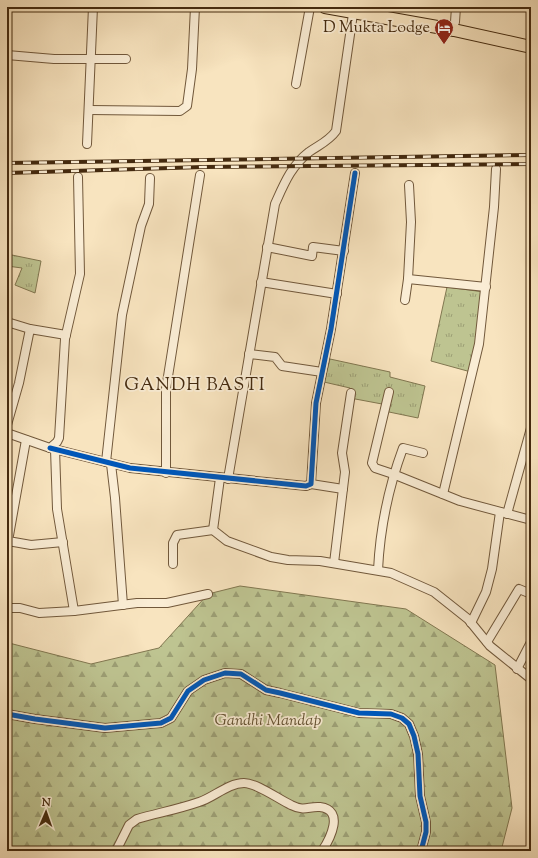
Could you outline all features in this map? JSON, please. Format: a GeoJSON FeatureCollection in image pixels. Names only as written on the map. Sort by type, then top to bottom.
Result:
{"type":"FeatureCollection","features":[{"type":"Feature","properties":{"kind":"main road"},"geometry":{"type":"LineString","coordinates":[[325,7],[353,10],[531,47]]}},
{"type":"Feature","properties":{"kind":"main road"},"geometry":{"type":"LineString","coordinates":[[367,7],[455,22],[531,39]]}},
{"type":"Feature","properties":{"kind":"street"},"geometry":{"type":"LineString","coordinates":[[87,144],[90,110],[94,7]]}},
{"type":"Feature","properties":{"kind":"street"},"geometry":{"type":"LineString","coordinates":[[90,110],[180,111],[187,106],[192,69],[195,7]]}},
{"type":"Feature","properties":{"kind":"street"},"geometry":{"type":"LineString","coordinates":[[296,84],[310,7]]}},
{"type":"Feature","properties":{"kind":"street"},"geometry":{"type":"LineString","coordinates":[[455,22],[456,7]]}},
{"type":"Feature","properties":{"kind":"street"},"geometry":{"type":"LineString","coordinates":[[213,530],[249,354],[275,204],[287,177],[306,155],[329,139],[336,131],[353,10]]}},
{"type":"Feature","properties":{"kind":"street"},"geometry":{"type":"LineString","coordinates":[[7,55],[54,59],[126,59]]}},
{"type":"Feature","properties":{"kind":"street"},"geometry":{"type":"LineString","coordinates":[[443,494],[479,344],[494,207],[496,169]]}},
{"type":"Feature","properties":{"kind":"street"},"geometry":{"type":"LineString","coordinates":[[311,484],[316,402],[337,294],[355,173]]}},
{"type":"Feature","properties":{"kind":"street"},"geometry":{"type":"LineString","coordinates":[[166,473],[166,389],[200,175]]}},
{"type":"Feature","properties":{"kind":"street"},"geometry":{"type":"LineString","coordinates":[[74,611],[57,509],[52,448],[59,438],[66,335],[80,274],[78,177]]}},
{"type":"Feature","properties":{"kind":"street"},"geometry":{"type":"LineString","coordinates":[[123,605],[116,498],[108,463],[122,315],[141,226],[149,204],[150,178]]}},
{"type":"Feature","properties":{"kind":"street"},"geometry":{"type":"LineString","coordinates":[[405,300],[412,222],[409,185]]}},
{"type":"Feature","properties":{"kind":"street"},"geometry":{"type":"LineString","coordinates":[[267,247],[312,256],[313,247],[344,251]]}},
{"type":"Feature","properties":{"kind":"street"},"geometry":{"type":"LineString","coordinates":[[408,279],[486,287]]}},
{"type":"Feature","properties":{"kind":"street"},"geometry":{"type":"LineString","coordinates":[[261,282],[337,294]]}},
{"type":"Feature","properties":{"kind":"street"},"geometry":{"type":"LineString","coordinates":[[7,322],[30,329],[66,335]]}},
{"type":"Feature","properties":{"kind":"street"},"geometry":{"type":"LineString","coordinates":[[7,425],[19,383],[30,329]]}},
{"type":"Feature","properties":{"kind":"street"},"geometry":{"type":"LineString","coordinates":[[249,354],[275,357],[282,366],[322,372]]}},
{"type":"Feature","properties":{"kind":"street"},"geometry":{"type":"LineString","coordinates":[[389,392],[372,463],[375,468],[394,474],[460,501],[531,520]]}},
{"type":"Feature","properties":{"kind":"street"},"geometry":{"type":"LineString","coordinates":[[334,563],[344,489],[345,472],[342,453],[351,393]]}},
{"type":"Feature","properties":{"kind":"street"},"geometry":{"type":"LineString","coordinates":[[471,623],[486,592],[498,530],[531,428]]}},
{"type":"Feature","properties":{"kind":"street"},"geometry":{"type":"LineString","coordinates":[[7,433],[52,448],[130,468],[166,473],[306,486],[311,484],[344,489]]}},
{"type":"Feature","properties":{"kind":"street"},"geometry":{"type":"LineString","coordinates":[[26,440],[7,541],[31,545],[63,542]]}},
{"type":"Feature","properties":{"kind":"street"},"geometry":{"type":"LineString","coordinates":[[378,570],[379,550],[394,474],[403,448],[423,453]]}},
{"type":"Feature","properties":{"kind":"street"},"geometry":{"type":"LineString","coordinates":[[173,564],[174,543],[177,535],[213,530],[227,541],[271,557],[288,560],[334,563],[392,573],[434,592],[471,623],[487,642],[517,669],[531,679]]}},
{"type":"Feature","properties":{"kind":"street"},"geometry":{"type":"LineString","coordinates":[[487,642],[519,589],[531,594]]}},
{"type":"Feature","properties":{"kind":"street"},"geometry":{"type":"LineString","coordinates":[[7,608],[20,608],[39,613],[74,611],[123,605],[167,602],[208,594]]}},
{"type":"Feature","properties":{"kind":"street"},"geometry":{"type":"LineString","coordinates":[[517,669],[531,642]]}},
{"type":"Feature","properties":{"kind":"street"},"geometry":{"type":"LineString","coordinates":[[7,714],[105,728],[161,723],[171,718],[188,691],[204,680],[225,673],[241,674],[266,690],[359,713],[391,714],[402,718],[408,724],[414,736],[418,754],[420,796],[426,822],[426,832],[421,851]]}},
{"type":"Feature","properties":{"kind":"street"},"geometry":{"type":"LineString","coordinates":[[116,851],[129,825],[137,819],[200,802],[234,786],[244,783],[296,808],[308,809],[320,807],[328,810],[334,816],[334,827],[322,851]]}},
{"type":"Feature","properties":{"kind":"green space"},"geometry":{"type":"Polygon","coordinates":[[[7,254],[41,261],[35,293],[15,285],[22,268],[7,266],[7,254]]]}},
{"type":"Feature","properties":{"kind":"green space"},"geometry":{"type":"Polygon","coordinates":[[[447,287],[484,292],[471,372],[431,361],[447,287]]]}},
{"type":"Feature","properties":{"kind":"green space"},"geometry":{"type":"Polygon","coordinates":[[[330,359],[390,372],[390,377],[425,386],[418,418],[389,412],[382,404],[350,398],[350,388],[324,382],[330,359]]]}},
{"type":"Feature","properties":{"kind":"green space","name":"Gandhi Mandap"},"geometry":{"type":"Polygon","coordinates":[[[240,586],[406,609],[495,665],[512,808],[501,851],[7,851],[7,644],[9,643],[91,664],[159,648],[208,594],[240,586]]]}},
{"type":"Feature","properties":{"kind":"railway"},"geometry":{"type":"LineString","coordinates":[[7,163],[531,155]]}},
{"type":"Feature","properties":{"kind":"railway"},"geometry":{"type":"LineString","coordinates":[[7,173],[203,167],[531,164]]}},
{"type":"Feature","properties":{"kind":"cycle path"},"geometry":{"type":"LineString","coordinates":[[50,448],[130,468],[306,486],[311,484],[316,403],[331,329],[355,173]]}},
{"type":"Feature","properties":{"kind":"cycle path"},"geometry":{"type":"LineString","coordinates":[[7,714],[105,728],[161,723],[171,718],[188,691],[204,680],[225,673],[241,674],[266,690],[359,713],[391,714],[402,718],[409,724],[414,736],[418,754],[420,796],[426,822],[426,832],[421,851]]}},
{"type":"Feature","properties":{"kind":"place","name":"D Mukta Lodge"},"geometry":{"type":"Point","coordinates":[444,45]}},
{"type":"Feature","properties":{"kind":"district","name":"GANDH BASTI"},"geometry":{"type":"Point","coordinates":[195,386]}}]}
